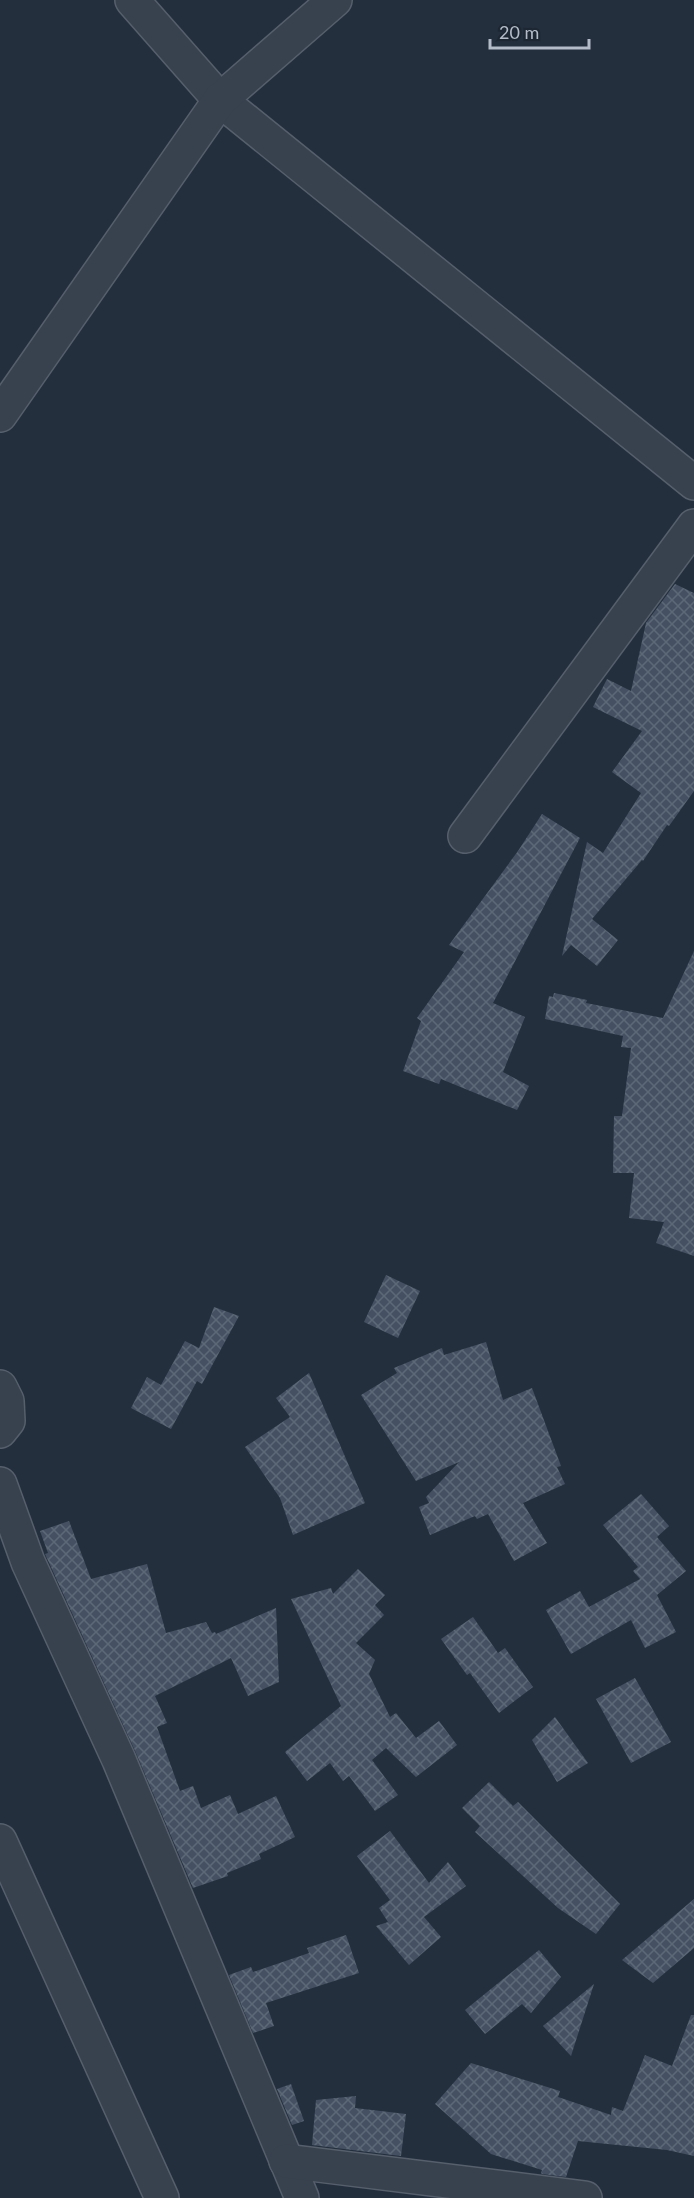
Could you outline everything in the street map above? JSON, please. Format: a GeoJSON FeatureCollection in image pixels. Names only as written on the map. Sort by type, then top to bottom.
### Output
{"type":"FeatureCollection","features":[{"type":"Feature","properties":{"kind":"street"},"geometry":{"type":"LineString","coordinates":[[132,0],[220,100],[694,483]]}},
{"type":"Feature","properties":{"kind":"street"},"geometry":{"type":"LineString","coordinates":[[0,415],[220,100],[335,0]]}},
{"type":"Feature","properties":{"kind":"street"},"geometry":{"type":"LineString","coordinates":[[465,836],[694,526]]}},
{"type":"Feature","properties":{"kind":"street"},"geometry":{"type":"LineString","coordinates":[[0,1387],[7,1401],[8,1421],[0,1431]]}},
{"type":"Feature","properties":{"kind":"street"},"geometry":{"type":"LineString","coordinates":[[0,1484],[28,1562],[119,1760],[302,2198]]}},
{"type":"Feature","properties":{"kind":"street"},"geometry":{"type":"LineString","coordinates":[[0,1841],[162,2198]]}},
{"type":"Feature","properties":{"kind":"street"},"geometry":{"type":"LineString","coordinates":[[286,2161],[585,2198]]}},
{"type":"Feature","properties":{"kind":"building"},"geometry":{"type":"Polygon","coordinates":[[[675,584],[694,593],[694,791],[669,826],[667,825],[643,861],[592,919],[618,940],[597,966],[571,945],[562,956],[587,842],[603,853],[641,793],[612,772],[642,731],[593,707],[607,679],[631,691],[646,623],[675,584]]]}},
{"type":"Feature","properties":{"kind":"building"},"geometry":{"type":"Polygon","coordinates":[[[542,814],[580,838],[493,1003],[525,1017],[503,1072],[529,1086],[517,1110],[441,1079],[439,1084],[403,1071],[421,1021],[417,1018],[464,952],[449,945],[518,851],[542,814]]]}},
{"type":"Feature","properties":{"kind":"building"},"geometry":{"type":"Polygon","coordinates":[[[694,951],[694,1256],[656,1243],[664,1222],[629,1218],[634,1173],[613,1173],[614,1116],[622,1116],[631,1048],[621,1047],[623,1036],[545,1019],[549,996],[553,997],[554,993],[587,1000],[586,1003],[663,1018],[694,951]]]}},
{"type":"Feature","properties":{"kind":"building"},"geometry":{"type":"Polygon","coordinates":[[[386,1275],[420,1291],[398,1338],[364,1322],[386,1275]]]}},
{"type":"Feature","properties":{"kind":"building"},"geometry":{"type":"Polygon","coordinates":[[[214,1307],[239,1316],[202,1384],[197,1381],[171,1429],[131,1408],[147,1377],[161,1385],[185,1341],[199,1348],[214,1307]]]}},
{"type":"Feature","properties":{"kind":"building"},"geometry":{"type":"Polygon","coordinates":[[[486,1342],[503,1400],[532,1388],[561,1466],[557,1467],[565,1484],[523,1503],[547,1543],[514,1561],[488,1514],[477,1519],[475,1516],[430,1535],[419,1507],[429,1503],[426,1497],[459,1462],[416,1481],[361,1395],[397,1373],[394,1368],[442,1348],[444,1355],[486,1342]]]}},
{"type":"Feature","properties":{"kind":"building"},"geometry":{"type":"Polygon","coordinates":[[[309,1373],[365,1503],[293,1535],[280,1498],[245,1447],[290,1417],[276,1398],[309,1373]]]}},
{"type":"Feature","properties":{"kind":"building"},"geometry":{"type":"Polygon","coordinates":[[[641,1494],[669,1526],[657,1537],[686,1571],[657,1595],[676,1632],[645,1648],[631,1620],[571,1654],[546,1610],[580,1591],[589,1607],[640,1579],[633,1571],[638,1567],[603,1525],[641,1494]]]}},
{"type":"Feature","properties":{"kind":"building"},"geometry":{"type":"Polygon","coordinates":[[[69,1521],[91,1579],[147,1564],[166,1633],[206,1622],[212,1633],[216,1634],[276,1608],[279,1682],[248,1696],[231,1658],[155,1696],[167,1723],[157,1727],[180,1791],[193,1786],[201,1808],[230,1795],[238,1814],[276,1796],[295,1837],[259,1854],[261,1859],[227,1873],[228,1876],[193,1888],[136,1753],[45,1554],[48,1553],[40,1531],[69,1521]]]}},
{"type":"Feature","properties":{"kind":"building"},"geometry":{"type":"Polygon","coordinates":[[[358,1569],[385,1595],[375,1605],[384,1615],[356,1643],[375,1660],[369,1674],[390,1717],[396,1713],[416,1738],[439,1721],[457,1745],[416,1777],[386,1748],[372,1760],[398,1795],[375,1811],[349,1776],[343,1781],[330,1763],[307,1781],[285,1752],[341,1706],[291,1599],[331,1588],[333,1594],[358,1569]]]}},
{"type":"Feature","properties":{"kind":"building"},"geometry":{"type":"Polygon","coordinates":[[[473,1617],[498,1653],[505,1648],[533,1687],[499,1713],[470,1673],[467,1675],[441,1639],[473,1617]]]}},
{"type":"Feature","properties":{"kind":"building"},"geometry":{"type":"Polygon","coordinates":[[[635,1678],[671,1742],[631,1763],[596,1699],[635,1678]]]}},
{"type":"Feature","properties":{"kind":"building"},"geometry":{"type":"Polygon","coordinates":[[[555,1717],[588,1763],[557,1782],[532,1740],[555,1717]]]}},
{"type":"Feature","properties":{"kind":"building"},"geometry":{"type":"Polygon","coordinates":[[[489,1782],[513,1806],[518,1802],[620,1904],[596,1934],[558,1908],[475,1832],[480,1826],[462,1808],[489,1782]]]}},
{"type":"Feature","properties":{"kind":"building"},"geometry":{"type":"Polygon","coordinates":[[[390,1831],[429,1883],[448,1862],[466,1886],[424,1917],[441,1937],[409,1965],[376,1926],[388,1922],[379,1908],[390,1900],[357,1856],[390,1831]]]}},
{"type":"Feature","properties":{"kind":"building"},"geometry":{"type":"Polygon","coordinates":[[[694,1899],[694,1948],[653,1983],[622,1960],[694,1899]]]}},
{"type":"Feature","properties":{"kind":"building"},"geometry":{"type":"Polygon","coordinates":[[[346,1935],[359,1973],[266,2003],[274,2026],[253,2033],[229,1975],[251,1967],[253,1972],[309,1953],[307,1948],[346,1935]]]}},
{"type":"Feature","properties":{"kind":"building"},"geometry":{"type":"Polygon","coordinates":[[[539,1950],[561,1977],[531,2013],[522,2004],[485,2034],[465,2010],[539,1950]]]}},
{"type":"Feature","properties":{"kind":"building"},"geometry":{"type":"Polygon","coordinates":[[[594,1984],[571,2056],[543,2026],[594,1984]]]}},
{"type":"Feature","properties":{"kind":"building"},"geometry":{"type":"Polygon","coordinates":[[[691,2015],[694,2015],[694,2156],[667,2150],[578,2141],[566,2177],[542,2174],[542,2170],[491,2154],[435,2104],[471,2063],[560,2091],[558,2097],[611,2115],[612,2107],[623,2111],[645,2055],[672,2066],[691,2015]]]}},
{"type":"Feature","properties":{"kind":"building"},"geometry":{"type":"Polygon","coordinates":[[[291,2084],[304,2121],[292,2125],[277,2089],[291,2084]]]}},
{"type":"Feature","properties":{"kind":"building"},"geometry":{"type":"Polygon","coordinates":[[[356,2096],[355,2108],[406,2114],[401,2156],[312,2145],[316,2100],[356,2096]]]}}]}
